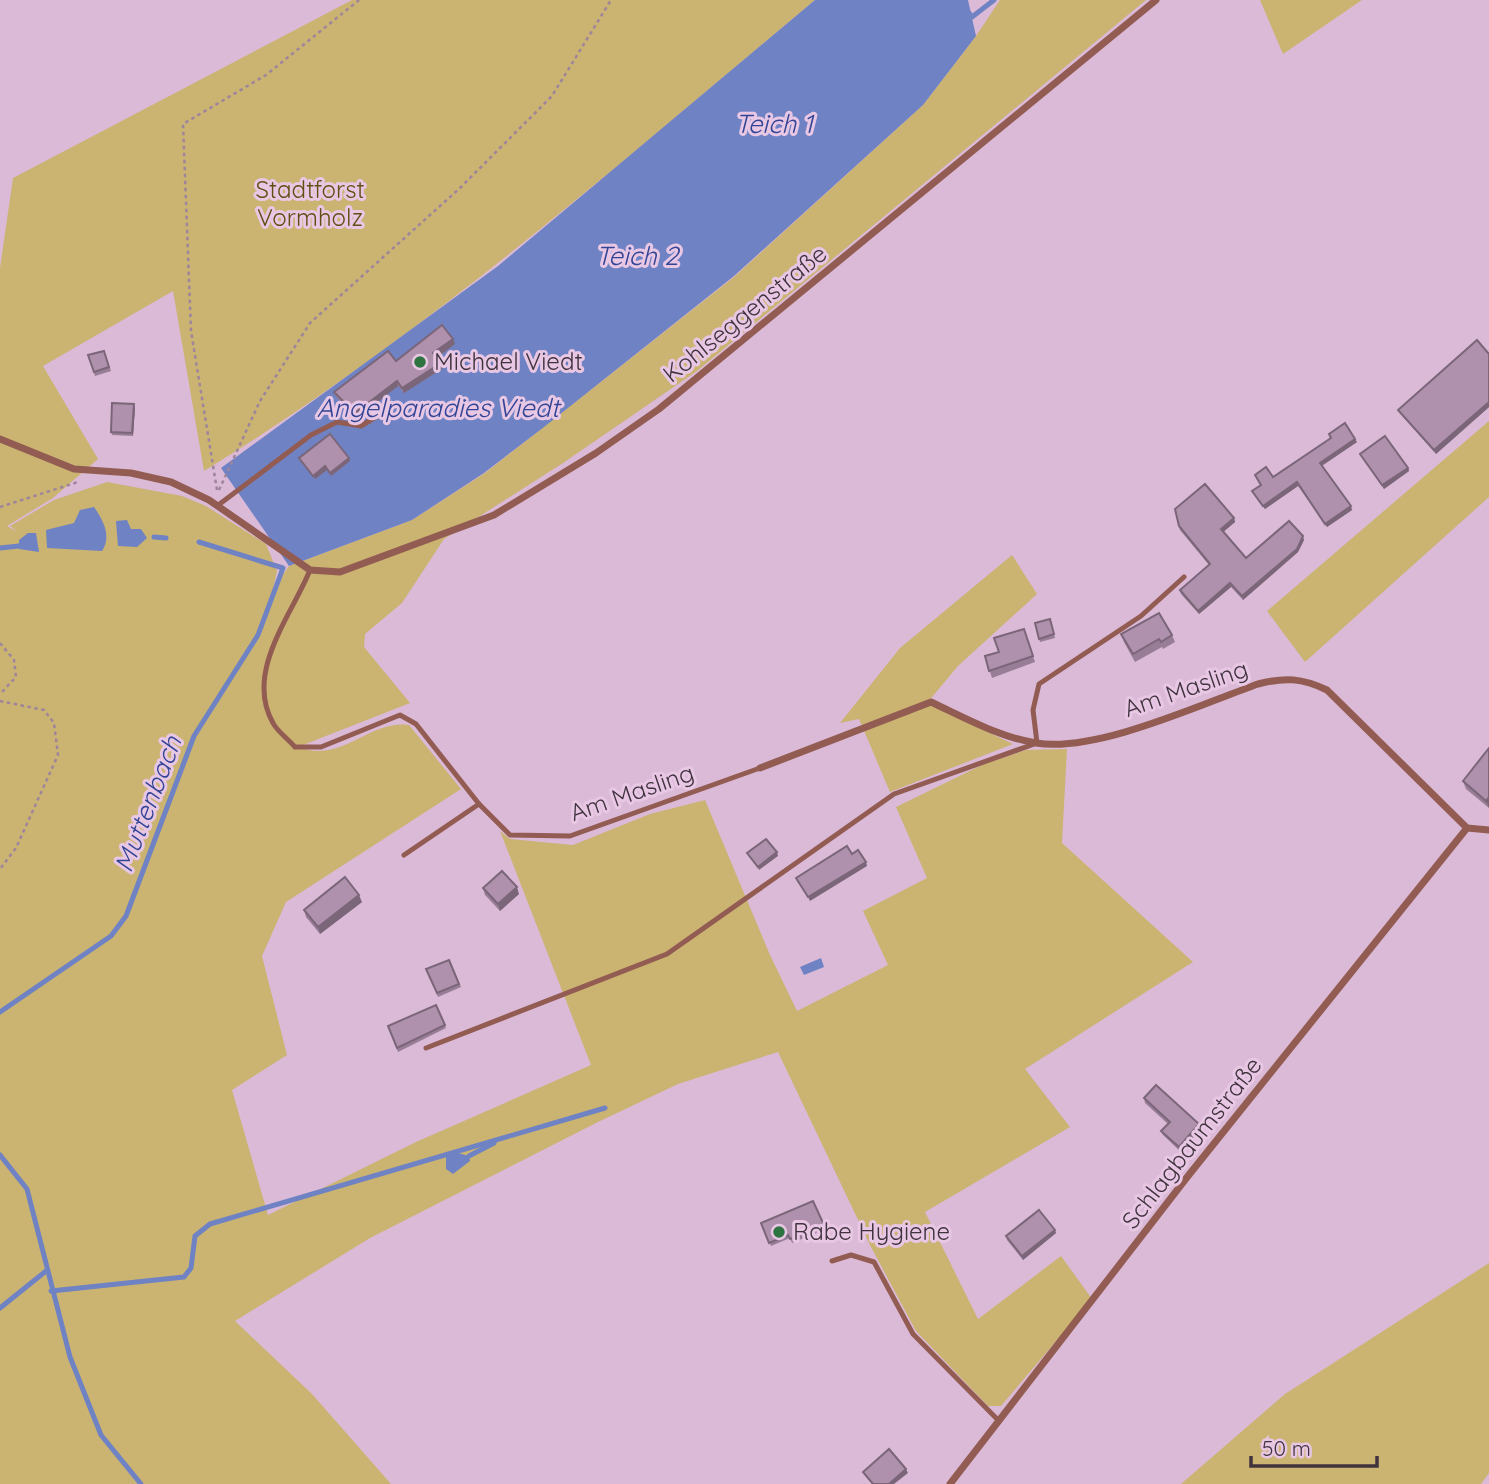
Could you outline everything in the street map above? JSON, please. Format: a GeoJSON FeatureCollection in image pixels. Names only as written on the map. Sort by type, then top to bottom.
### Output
{"type":"FeatureCollection","features":[{"type":"Feature","properties":{"kind":"street","name":"Kohlseggenstraße"},"geometry":{"type":"LineString","coordinates":[[310,570],[340,572],[494,514],[596,453],[659,409],[1156,0]]}},
{"type":"Feature","properties":{"kind":"street"},"geometry":{"type":"LineString","coordinates":[[0,439],[75,469],[131,472],[171,482],[218,506],[310,570]]}},
{"type":"Feature","properties":{"kind":"street","name":"Am Masling"},"geometry":{"type":"LineString","coordinates":[[760,768],[931,702],[994,732],[1037,743],[1066,744],[1120,733],[1258,684],[1302,678],[1327,690],[1467,828]]}},
{"type":"Feature","properties":{"kind":"street"},"geometry":{"type":"LineString","coordinates":[[1467,828],[1489,830]]}},
{"type":"Feature","properties":{"kind":"street","name":"Schlagbaumstraße"},"geometry":{"type":"LineString","coordinates":[[950,1484],[1188,1176],[1467,828]]}},
{"type":"Feature","properties":{"kind":"lane"},"geometry":{"type":"LineString","coordinates":[[218,506],[311,435],[337,422],[361,426],[397,404]]}},
{"type":"Feature","properties":{"kind":"lane","name":"Am Masling"},"geometry":{"type":"LineString","coordinates":[[310,570],[266,662],[264,695],[273,723],[295,747],[321,747],[400,715],[416,723],[479,804],[510,835],[570,836],[760,768]]}},
{"type":"Feature","properties":{"kind":"lane"},"geometry":{"type":"LineString","coordinates":[[426,1048],[667,954],[894,794],[1037,743],[1033,710],[1039,684],[1141,616],[1184,577]]}},
{"type":"Feature","properties":{"kind":"lane"},"geometry":{"type":"LineString","coordinates":[[404,855],[479,804]]}},
{"type":"Feature","properties":{"kind":"lane"},"geometry":{"type":"LineString","coordinates":[[832,1261],[851,1255],[874,1262],[913,1334],[999,1421]]}},
{"type":"Feature","properties":{"kind":"path"},"geometry":{"type":"LineString","coordinates":[[359,0],[266,75],[183,124],[191,331],[218,492],[260,401],[310,323],[460,188],[552,96],[611,0]]}},
{"type":"Feature","properties":{"kind":"path"},"geometry":{"type":"LineString","coordinates":[[0,507],[84,480],[96,472]]}},
{"type":"Feature","properties":{"kind":"path"},"geometry":{"type":"LineString","coordinates":[[0,643],[14,660],[16,677],[0,694]]}},
{"type":"Feature","properties":{"kind":"path"},"geometry":{"type":"LineString","coordinates":[[0,701],[44,710],[54,723],[58,755],[16,848],[0,869]]}},
{"type":"Feature","properties":{"kind":"green space","name":"Stadtforst Vormholz"},"geometry":{"type":"Polygon","coordinates":[[[352,0],[815,0],[593,186],[442,306],[365,364],[204,471],[173,291],[43,366],[98,459],[53,498],[7,526],[18,532],[10,526],[54,500],[107,482],[182,496],[206,506],[266,544],[277,571],[273,589],[289,566],[412,520],[485,473],[734,277],[923,105],[1000,0],[1146,0],[697,371],[563,463],[444,539],[402,603],[365,634],[364,647],[410,703],[298,747],[314,751],[329,750],[381,729],[394,725],[409,725],[461,789],[286,902],[262,956],[287,1055],[232,1090],[268,1215],[416,1142],[591,1065],[500,831],[510,839],[573,845],[650,814],[705,800],[770,955],[797,1011],[888,965],[863,911],[927,878],[896,807],[984,764],[1026,750],[1067,749],[1062,843],[1193,962],[1025,1069],[1070,1127],[925,1212],[978,1319],[1061,1256],[1092,1299],[1001,1406],[988,1406],[916,1331],[871,1247],[778,1052],[678,1084],[598,1122],[370,1238],[235,1321],[312,1394],[391,1484],[0,1484],[0,268],[13,178],[352,0]]]}},
{"type":"Feature","properties":{"kind":"green space"},"geometry":{"type":"Polygon","coordinates":[[[1260,0],[1362,0],[1283,54],[1260,0]]]}},
{"type":"Feature","properties":{"kind":"green space"},"geometry":{"type":"Polygon","coordinates":[[[1489,421],[1489,497],[1305,662],[1267,611],[1489,421]]]}},
{"type":"Feature","properties":{"kind":"green space"},"geometry":{"type":"Polygon","coordinates":[[[1012,555],[1037,594],[958,666],[927,703],[1013,744],[890,792],[859,719],[840,723],[900,648],[1012,555]]]}},
{"type":"Feature","properties":{"kind":"green space"},"geometry":{"type":"Polygon","coordinates":[[[1489,1263],[1489,1473],[1481,1484],[1181,1484],[1285,1394],[1489,1263]]]}},
{"type":"Feature","properties":{"kind":"water","name":"Angelparadies Viedt"},"geometry":{"type":"Polygon","coordinates":[[[815,0],[968,0],[976,36],[923,105],[734,276],[544,427],[484,473],[412,520],[289,566],[221,468],[498,266],[815,0]]]}},
{"type":"Feature","properties":{"kind":"water"},"geometry":{"type":"Polygon","coordinates":[[[94,507],[106,534],[102,551],[47,548],[46,530],[74,523],[80,510],[94,507]]]}},
{"type":"Feature","properties":{"kind":"water"},"geometry":{"type":"Polygon","coordinates":[[[127,520],[131,529],[141,529],[147,538],[137,547],[118,546],[116,521],[127,520]]]}},
{"type":"Feature","properties":{"kind":"water"},"geometry":{"type":"Polygon","coordinates":[[[28,533],[36,533],[39,552],[19,549],[19,540],[28,533]]]}},
{"type":"Feature","properties":{"kind":"water"},"geometry":{"type":"Polygon","coordinates":[[[821,958],[824,967],[804,975],[800,967],[821,958]]]}},
{"type":"Feature","properties":{"kind":"water"},"geometry":{"type":"Polygon","coordinates":[[[454,1152],[469,1156],[470,1161],[453,1174],[446,1169],[446,1155],[454,1152]]]}},
{"type":"Feature","properties":{"kind":"building"},"geometry":{"type":"Polygon","coordinates":[[[442,325],[453,339],[433,353],[441,363],[402,388],[397,381],[355,413],[334,392],[388,351],[396,361],[442,325]]]}},
{"type":"Feature","properties":{"kind":"building"},"geometry":{"type":"Polygon","coordinates":[[[1477,340],[1489,354],[1489,402],[1434,450],[1398,410],[1477,340]]]}},
{"type":"Feature","properties":{"kind":"building"},"geometry":{"type":"Polygon","coordinates":[[[104,351],[109,367],[94,372],[88,355],[104,351]]]}},
{"type":"Feature","properties":{"kind":"building"},"geometry":{"type":"Polygon","coordinates":[[[112,403],[134,404],[132,433],[111,432],[112,403]]]}},
{"type":"Feature","properties":{"kind":"building"},"geometry":{"type":"Polygon","coordinates":[[[1345,423],[1355,439],[1320,463],[1351,506],[1325,524],[1297,482],[1263,506],[1252,491],[1261,485],[1255,475],[1266,467],[1273,477],[1331,438],[1329,434],[1345,423]]]}},
{"type":"Feature","properties":{"kind":"building"},"geometry":{"type":"Polygon","coordinates":[[[330,434],[349,458],[330,473],[325,466],[313,476],[299,458],[330,434]]]}},
{"type":"Feature","properties":{"kind":"building"},"geometry":{"type":"Polygon","coordinates":[[[1385,436],[1408,468],[1382,485],[1360,454],[1385,436]]]}},
{"type":"Feature","properties":{"kind":"building"},"geometry":{"type":"Polygon","coordinates":[[[1205,484],[1234,518],[1221,529],[1246,558],[1289,521],[1303,536],[1297,549],[1242,596],[1230,583],[1198,611],[1180,590],[1210,564],[1179,526],[1175,509],[1205,484]]]}},
{"type":"Feature","properties":{"kind":"building"},"geometry":{"type":"Polygon","coordinates":[[[1159,613],[1172,635],[1133,654],[1121,634],[1159,613]]]}},
{"type":"Feature","properties":{"kind":"building"},"geometry":{"type":"Polygon","coordinates":[[[1050,619],[1054,634],[1039,639],[1035,623],[1050,619]]]}},
{"type":"Feature","properties":{"kind":"building"},"geometry":{"type":"Polygon","coordinates":[[[1024,629],[1033,656],[989,671],[985,656],[999,652],[994,638],[1024,629]]]}},
{"type":"Feature","properties":{"kind":"building"},"geometry":{"type":"Polygon","coordinates":[[[1489,748],[1489,797],[1486,801],[1463,781],[1489,748]]]}},
{"type":"Feature","properties":{"kind":"building"},"geometry":{"type":"Polygon","coordinates":[[[766,839],[777,852],[758,867],[747,853],[766,839]]]}},
{"type":"Feature","properties":{"kind":"building"},"geometry":{"type":"Polygon","coordinates":[[[847,846],[852,854],[858,850],[866,862],[808,897],[796,878],[847,846]]]}},
{"type":"Feature","properties":{"kind":"building"},"geometry":{"type":"Polygon","coordinates":[[[502,871],[517,887],[498,904],[483,888],[502,871]]]}},
{"type":"Feature","properties":{"kind":"building"},"geometry":{"type":"Polygon","coordinates":[[[345,877],[359,895],[318,927],[304,910],[345,877]]]}},
{"type":"Feature","properties":{"kind":"building"},"geometry":{"type":"Polygon","coordinates":[[[449,960],[459,984],[437,993],[426,969],[449,960]]]}},
{"type":"Feature","properties":{"kind":"building"},"geometry":{"type":"Polygon","coordinates":[[[436,1005],[445,1025],[397,1048],[388,1026],[436,1005]]]}},
{"type":"Feature","properties":{"kind":"building"},"geometry":{"type":"Polygon","coordinates":[[[1156,1085],[1199,1124],[1179,1147],[1161,1131],[1170,1122],[1144,1098],[1156,1085]]]}},
{"type":"Feature","properties":{"kind":"building"},"geometry":{"type":"Polygon","coordinates":[[[813,1201],[824,1225],[790,1239],[788,1235],[769,1243],[761,1223],[813,1201]]]}},
{"type":"Feature","properties":{"kind":"building"},"geometry":{"type":"Polygon","coordinates":[[[1039,1210],[1055,1230],[1022,1256],[1006,1236],[1039,1210]]]}},
{"type":"Feature","properties":{"kind":"building"},"geometry":{"type":"Polygon","coordinates":[[[889,1449],[906,1469],[889,1484],[873,1484],[863,1472],[889,1449]]]}},
{"type":"Feature","properties":{"kind":"waterway","name":"Muttenbach"},"geometry":{"type":"LineString","coordinates":[[969,13],[972,17],[994,0]]}},
{"type":"Feature","properties":{"kind":"waterway"},"geometry":{"type":"LineString","coordinates":[[154,537],[166,538]]}},
{"type":"Feature","properties":{"kind":"waterway","name":"Muttenbach"},"geometry":{"type":"LineString","coordinates":[[0,1012],[111,936],[126,916],[194,736],[258,635],[283,568],[199,542]]}},
{"type":"Feature","properties":{"kind":"waterway"},"geometry":{"type":"LineString","coordinates":[[0,548],[19,546]]}},
{"type":"Feature","properties":{"kind":"waterway"},"geometry":{"type":"LineString","coordinates":[[51,1291],[184,1277],[191,1268],[195,1236],[210,1224],[605,1108]]}},
{"type":"Feature","properties":{"kind":"waterway"},"geometry":{"type":"LineString","coordinates":[[469,1156],[494,1143]]}},
{"type":"Feature","properties":{"kind":"waterway","name":"Muttenbach"},"geometry":{"type":"LineString","coordinates":[[0,1155],[27,1189],[70,1357],[101,1435],[141,1484]]}},
{"type":"Feature","properties":{"kind":"waterway"},"geometry":{"type":"LineString","coordinates":[[0,1308],[46,1271]]}},
{"type":"Feature","properties":{"kind":"place","name":"Michael Viedt"},"geometry":{"type":"Point","coordinates":[420,362]}},
{"type":"Feature","properties":{"kind":"place","name":"Rabe Hygiene"},"geometry":{"type":"Point","coordinates":[779,1232]}},
{"type":"Feature","properties":{"kind":"water label","name":"Teich 1"},"geometry":{"type":"Point","coordinates":[774,124]}},
{"type":"Feature","properties":{"kind":"water label","name":"Teich 2"},"geometry":{"type":"Point","coordinates":[637,256]}}]}
